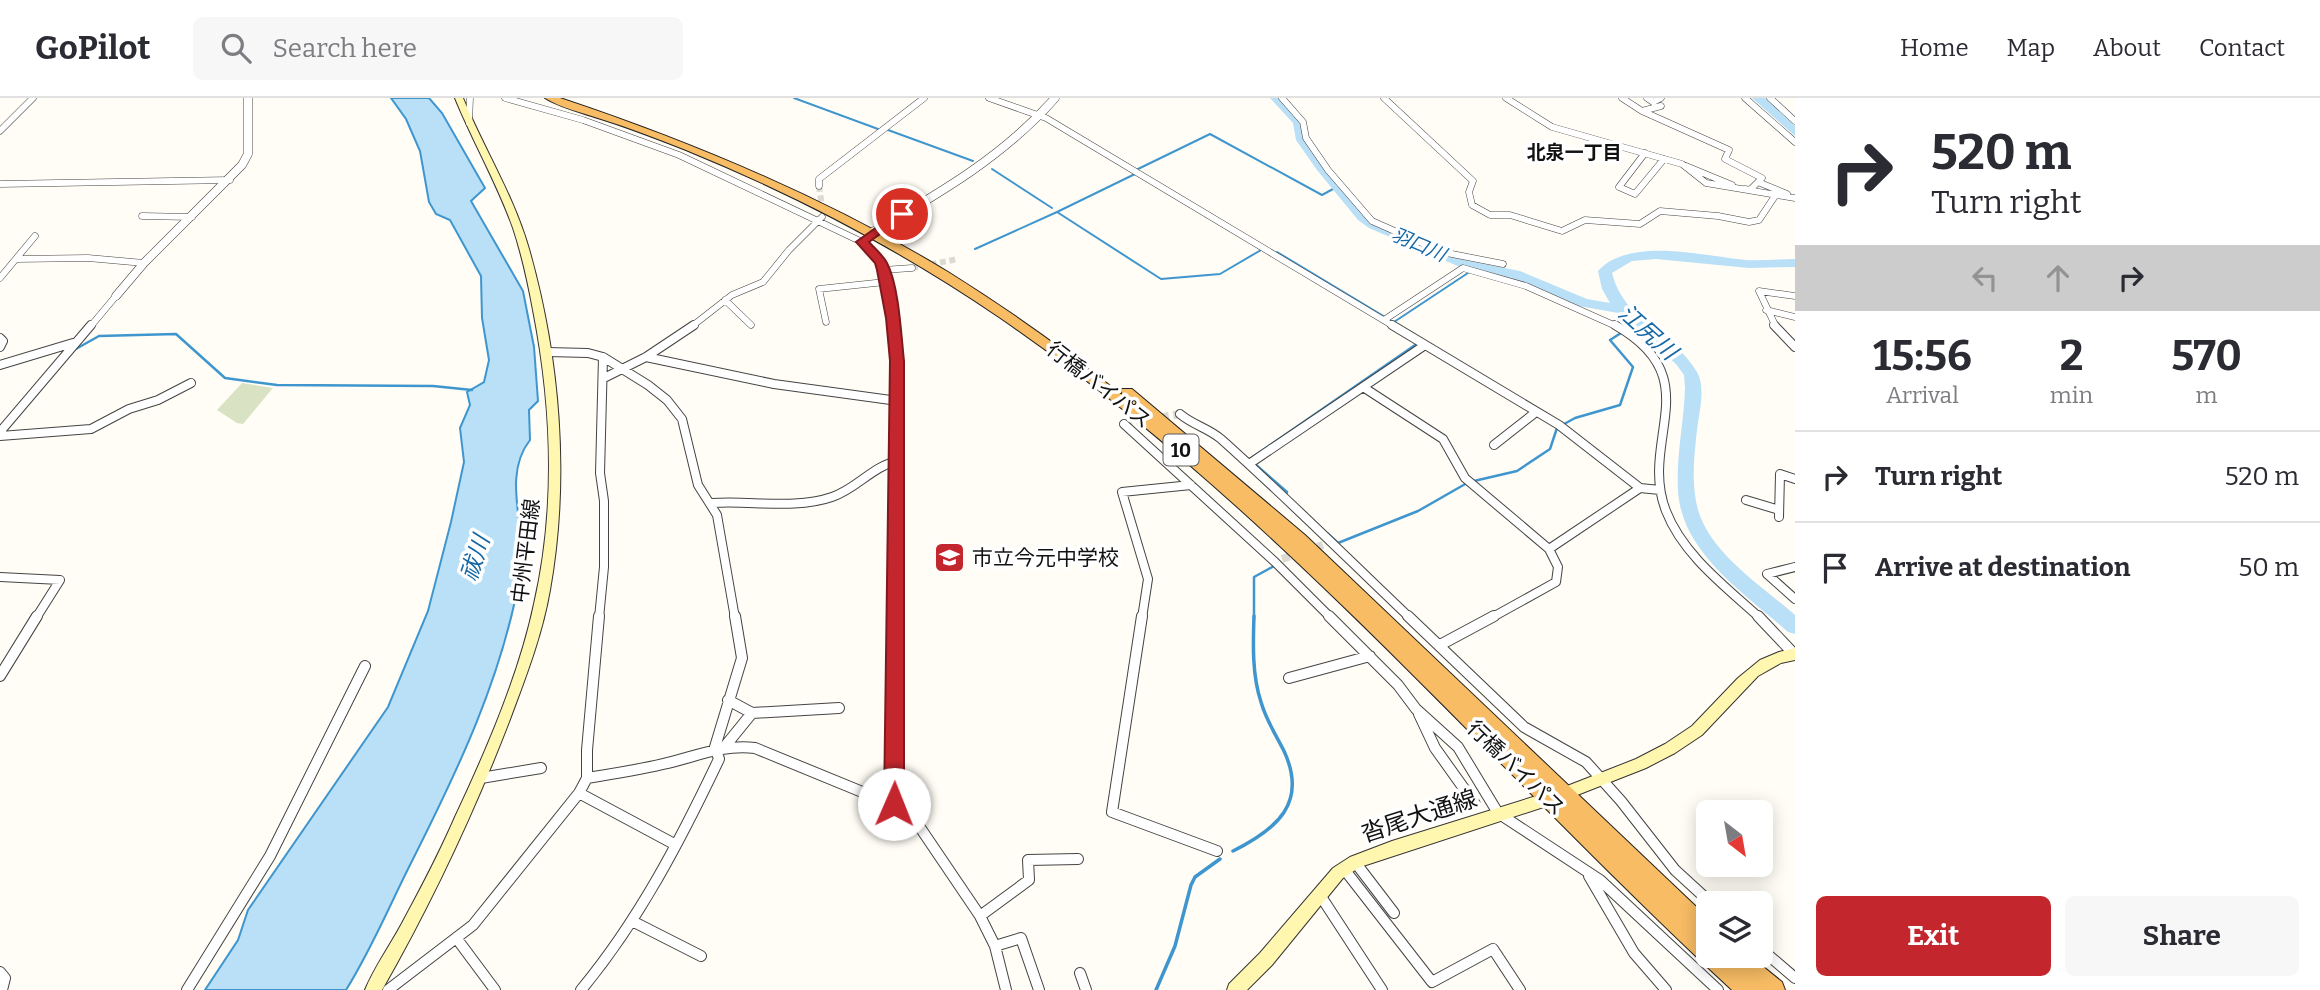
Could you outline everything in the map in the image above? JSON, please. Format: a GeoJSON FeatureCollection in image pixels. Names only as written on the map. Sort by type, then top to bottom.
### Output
{"type":"FeatureCollection","features":[{"type":"Feature","properties":{"kind":"highway","name":"行橋バイパス"},"geometry":{"type":"LineString","coordinates":[[550,98],[684,144],[760,176],[871,234]]}},
{"type":"Feature","properties":{"kind":"highway","name":"行橋バイパス"},"geometry":{"type":"LineString","coordinates":[[575,98],[749,163],[995,308],[1132,408],[1293,550],[1557,798],[1696,921]]}},
{"type":"Feature","properties":{"kind":"highway","name":"行橋バイパス"},"geometry":{"type":"LineString","coordinates":[[1557,798],[1696,941]]}},
{"type":"Feature","properties":{"kind":"highway","name":"行橋バイパス"},"geometry":{"type":"LineString","coordinates":[[1724,968],[1748,990]]}},
{"type":"Feature","properties":{"kind":"highway"},"geometry":{"type":"LineString","coordinates":[[1749,968],[1774,990]]}},
{"type":"Feature","properties":{"kind":"main road","name":"中州平田線"},"geometry":{"type":"LineString","coordinates":[[373,990],[434,881],[481,778],[523,669],[545,588],[553,503],[553,444],[547,352],[523,246],[505,197],[459,98]]}},
{"type":"Feature","properties":{"kind":"main road","name":"沓尾大通線"},"geometry":{"type":"LineString","coordinates":[[1234,990],[1251,984],[1320,895],[1349,865],[1498,813],[1557,798],[1666,751],[1702,727],[1744,680],[1766,661],[1795,654]]}},
{"type":"Feature","properties":{"kind":"street"},"geometry":{"type":"LineString","coordinates":[[0,131],[33,98]]}},
{"type":"Feature","properties":{"kind":"street"},"geometry":{"type":"LineString","coordinates":[[0,434],[144,263],[230,180],[248,154],[248,98]]}},
{"type":"Feature","properties":{"kind":"street"},"geometry":{"type":"LineString","coordinates":[[469,123],[470,98]]}},
{"type":"Feature","properties":{"kind":"street"},"geometry":{"type":"LineString","coordinates":[[505,98],[583,120],[660,148],[821,218],[871,234],[973,170],[1013,141],[1055,98]]}},
{"type":"Feature","properties":{"kind":"street"},"geometry":{"type":"LineString","coordinates":[[819,186],[819,179],[924,98]]}},
{"type":"Feature","properties":{"kind":"street"},"geometry":{"type":"LineString","coordinates":[[989,98],[1040,115],[1559,425],[1640,488],[1660,490]]}},
{"type":"Feature","properties":{"kind":"street"},"geometry":{"type":"LineString","coordinates":[[1282,98],[1303,122],[1306,138],[1328,170],[1372,221],[1442,251],[1503,264]]}},
{"type":"Feature","properties":{"kind":"street"},"geometry":{"type":"LineString","coordinates":[[1384,98],[1473,181],[1469,192],[1472,205],[1490,215],[1510,215],[1562,231],[1585,220],[1640,224],[1660,211],[1718,216],[1749,222],[1759,220],[1776,196]]}},
{"type":"Feature","properties":{"kind":"street"},"geometry":{"type":"LineString","coordinates":[[1506,98],[1552,127],[1682,164],[1750,190],[1795,198]]}},
{"type":"Feature","properties":{"kind":"street"},"geometry":{"type":"LineString","coordinates":[[1622,98],[1642,111],[1728,150],[1725,159],[1762,178],[1750,190]]}},
{"type":"Feature","properties":{"kind":"street"},"geometry":{"type":"LineString","coordinates":[[1647,98],[1653,102],[1661,98]]}},
{"type":"Feature","properties":{"kind":"street"},"geometry":{"type":"LineString","coordinates":[[1745,98],[1795,142]]}},
{"type":"Feature","properties":{"kind":"street"},"geometry":{"type":"LineString","coordinates":[[1770,98],[1795,121]]}},
{"type":"Feature","properties":{"kind":"street"},"geometry":{"type":"LineString","coordinates":[[1642,111],[1661,106]]}},
{"type":"Feature","properties":{"kind":"street"},"geometry":{"type":"LineString","coordinates":[[1645,153],[1619,187],[1635,194],[1664,159]]}},
{"type":"Feature","properties":{"kind":"street"},"geometry":{"type":"LineString","coordinates":[[0,184],[230,180]]}},
{"type":"Feature","properties":{"kind":"street"},"geometry":{"type":"LineString","coordinates":[[1758,182],[1795,198]]}},
{"type":"Feature","properties":{"kind":"street"},"geometry":{"type":"LineString","coordinates":[[142,216],[192,217]]}},
{"type":"Feature","properties":{"kind":"street"},"geometry":{"type":"LineString","coordinates":[[604,378],[625,370],[646,357],[707,316],[725,300],[763,282],[789,250],[821,218]]}},
{"type":"Feature","properties":{"kind":"street"},"geometry":{"type":"LineString","coordinates":[[871,234],[883,270],[893,318],[898,401],[894,804]]}},
{"type":"Feature","properties":{"kind":"street"},"geometry":{"type":"LineString","coordinates":[[0,278],[35,236]]}},
{"type":"Feature","properties":{"kind":"street"},"geometry":{"type":"LineString","coordinates":[[16,259],[88,258],[144,263]]}},
{"type":"Feature","properties":{"kind":"street"},"geometry":{"type":"LineString","coordinates":[[883,270],[912,268]]}},
{"type":"Feature","properties":{"kind":"street"},"geometry":{"type":"LineString","coordinates":[[1384,320],[1463,268],[1475,274],[1521,284],[1620,326],[1640,339],[1653,353],[1665,385],[1667,418],[1660,490],[1666,511],[1689,548],[1795,654]]}},
{"type":"Feature","properties":{"kind":"street"},"geometry":{"type":"LineString","coordinates":[[826,322],[819,289],[885,282]]}},
{"type":"Feature","properties":{"kind":"street"},"geometry":{"type":"LineString","coordinates":[[1795,296],[1759,291],[1772,323],[1795,347]]}},
{"type":"Feature","properties":{"kind":"street"},"geometry":{"type":"LineString","coordinates":[[725,300],[751,325]]}},
{"type":"Feature","properties":{"kind":"street"},"geometry":{"type":"LineString","coordinates":[[1766,310],[1795,317]]}},
{"type":"Feature","properties":{"kind":"street"},"geometry":{"type":"LineString","coordinates":[[0,338],[3,341],[0,347]]}},
{"type":"Feature","properties":{"kind":"street"},"geometry":{"type":"LineString","coordinates":[[0,365],[75,342]]}},
{"type":"Feature","properties":{"kind":"street"},"geometry":{"type":"LineString","coordinates":[[1249,464],[1424,345]]}},
{"type":"Feature","properties":{"kind":"street"},"geometry":{"type":"LineString","coordinates":[[547,352],[588,353],[603,357],[667,400],[682,419],[698,485],[706,500],[712,503],[731,501],[790,505],[828,499],[859,485],[885,461],[898,461]]}},
{"type":"Feature","properties":{"kind":"street"},"geometry":{"type":"LineString","coordinates":[[388,990],[457,939],[497,897],[579,793],[587,778],[587,750],[604,567],[604,501],[600,473],[603,357]]}},
{"type":"Feature","properties":{"kind":"street"},"geometry":{"type":"LineString","coordinates":[[646,357],[774,383],[898,401]]}},
{"type":"Feature","properties":{"kind":"street"},"geometry":{"type":"LineString","coordinates":[[0,434],[91,429],[129,409],[158,400],[191,383]]}},
{"type":"Feature","properties":{"kind":"street"},"geometry":{"type":"LineString","coordinates":[[1363,387],[1443,439],[1465,478],[1549,549],[1558,567],[1556,582],[1527,601],[1440,645]]}},
{"type":"Feature","properties":{"kind":"street"},"geometry":{"type":"LineString","coordinates":[[1494,445],[1536,412]]}},
{"type":"Feature","properties":{"kind":"street"},"geometry":{"type":"LineString","coordinates":[[1180,414],[1190,423],[1211,431],[1249,464],[1327,542],[1440,645],[1524,727],[1586,762],[1675,870],[1698,891]]}},
{"type":"Feature","properties":{"kind":"street"},"geometry":{"type":"LineString","coordinates":[[1124,424],[1278,561],[1370,656],[1416,709],[1458,747],[1498,813],[1600,880],[1718,990]]}},
{"type":"Feature","properties":{"kind":"street"},"geometry":{"type":"LineString","coordinates":[[1746,500],[1779,514],[1779,469],[1795,479]]}},
{"type":"Feature","properties":{"kind":"street"},"geometry":{"type":"LineString","coordinates":[[1191,485],[1122,492],[1148,579],[1112,812],[1217,851]]}},
{"type":"Feature","properties":{"kind":"street"},"geometry":{"type":"LineString","coordinates":[[1549,549],[1640,488]]}},
{"type":"Feature","properties":{"kind":"street"},"geometry":{"type":"LineString","coordinates":[[581,990],[606,962],[632,921],[676,845],[719,759],[728,700],[743,658],[717,515],[712,503]]}},
{"type":"Feature","properties":{"kind":"street"},"geometry":{"type":"LineString","coordinates":[[1795,567],[1767,574],[1795,599]]}},
{"type":"Feature","properties":{"kind":"street"},"geometry":{"type":"LineString","coordinates":[[0,577],[60,580],[0,676]]}},
{"type":"Feature","properties":{"kind":"street"},"geometry":{"type":"LineString","coordinates":[[1289,678],[1370,656]]}},
{"type":"Feature","properties":{"kind":"street"},"geometry":{"type":"LineString","coordinates":[[187,990],[270,856],[365,666]]}},
{"type":"Feature","properties":{"kind":"street"},"geometry":{"type":"LineString","coordinates":[[728,700],[751,713],[839,708]]}},
{"type":"Feature","properties":{"kind":"street"},"geometry":{"type":"LineString","coordinates":[[1416,709],[1435,748],[1475,804]]}},
{"type":"Feature","properties":{"kind":"street"},"geometry":{"type":"LineString","coordinates":[[721,746],[751,713]]}},
{"type":"Feature","properties":{"kind":"street"},"geometry":{"type":"LineString","coordinates":[[587,778],[662,765],[735,744],[755,748],[894,804],[917,823],[980,916],[995,946],[1006,990]]}},
{"type":"Feature","properties":{"kind":"street"},"geometry":{"type":"LineString","coordinates":[[1435,748],[1458,747]]}},
{"type":"Feature","properties":{"kind":"street"},"geometry":{"type":"LineString","coordinates":[[481,778],[541,768]]}},
{"type":"Feature","properties":{"kind":"street"},"geometry":{"type":"LineString","coordinates":[[579,793],[676,845]]}},
{"type":"Feature","properties":{"kind":"street"},"geometry":{"type":"LineString","coordinates":[[980,916],[1029,880],[1028,860],[1078,859]]}},
{"type":"Feature","properties":{"kind":"street"},"geometry":{"type":"LineString","coordinates":[[1349,865],[1394,913]]}},
{"type":"Feature","properties":{"kind":"street"},"geometry":{"type":"LineString","coordinates":[[1349,865],[1432,982],[1493,949],[1520,990]]}},
{"type":"Feature","properties":{"kind":"street"},"geometry":{"type":"LineString","coordinates":[[1588,874],[1634,953],[1665,990]]}},
{"type":"Feature","properties":{"kind":"street"},"geometry":{"type":"LineString","coordinates":[[1320,895],[1382,990]]}},
{"type":"Feature","properties":{"kind":"street"},"geometry":{"type":"LineString","coordinates":[[632,921],[701,956]]}},
{"type":"Feature","properties":{"kind":"street"},"geometry":{"type":"LineString","coordinates":[[995,946],[1021,938],[1039,990]]}},
{"type":"Feature","properties":{"kind":"street"},"geometry":{"type":"LineString","coordinates":[[457,939],[495,990]]}},
{"type":"Feature","properties":{"kind":"street"},"geometry":{"type":"LineString","coordinates":[[1773,959],[1795,978]]}},
{"type":"Feature","properties":{"kind":"street"},"geometry":{"type":"LineString","coordinates":[[0,972],[5,978],[2,990]]}},
{"type":"Feature","properties":{"kind":"street"},"geometry":{"type":"LineString","coordinates":[[1080,973],[1086,990]]}},
{"type":"Feature","properties":{"kind":"green space"},"geometry":{"type":"Polygon","coordinates":[[[242,383],[273,388],[243,424],[217,410],[242,383]]]}},
{"type":"Feature","properties":{"kind":"water","name":"祓川"},"geometry":{"type":"Polygon","coordinates":[[[391,98],[429,98],[442,113],[485,188],[471,201],[523,291],[534,347],[538,401],[529,410],[530,440],[517,470],[522,553],[513,608],[491,685],[461,759],[371,945],[346,990],[205,990],[238,940],[248,910],[388,707],[428,611],[451,522],[464,462],[460,428],[470,405],[467,392],[484,382],[489,360],[482,318],[481,276],[450,220],[436,214],[429,202],[420,151],[406,119],[391,98]]]}},
{"type":"Feature","properties":{"kind":"waterway"},"geometry":{"type":"LineString","coordinates":[[794,98],[878,129]]}},
{"type":"Feature","properties":{"kind":"waterway","name":"羽口川"},"geometry":{"type":"LineString","coordinates":[[1276,98],[1299,122],[1302,140],[1321,167],[1363,217],[1374,225],[1465,264],[1515,274],[1584,303],[1619,309]]}},
{"type":"Feature","properties":{"kind":"waterway","name":"江尻川"},"geometry":{"type":"LineString","coordinates":[[1758,98],[1795,132]]}},
{"type":"Feature","properties":{"kind":"waterway"},"geometry":{"type":"LineString","coordinates":[[888,130],[973,161]]}},
{"type":"Feature","properties":{"kind":"waterway"},"geometry":{"type":"LineString","coordinates":[[1138,169],[1210,134],[1322,195],[1333,189]]}},
{"type":"Feature","properties":{"kind":"waterway"},"geometry":{"type":"LineString","coordinates":[[992,169],[1052,208]]}},
{"type":"Feature","properties":{"kind":"waterway"},"geometry":{"type":"LineString","coordinates":[[1057,212],[1135,174]]}},
{"type":"Feature","properties":{"kind":"waterway"},"geometry":{"type":"LineString","coordinates":[[975,249],[1057,212]]}},
{"type":"Feature","properties":{"kind":"waterway"},"geometry":{"type":"LineString","coordinates":[[1057,212],[1161,279],[1220,274],[1261,250]]}},
{"type":"Feature","properties":{"kind":"waterway"},"geometry":{"type":"LineString","coordinates":[[1277,252],[1395,323]]}},
{"type":"Feature","properties":{"kind":"waterway","name":"江尻川"},"geometry":{"type":"LineString","coordinates":[[1795,263],[1749,264],[1656,255],[1629,257],[1605,271],[1609,289],[1617,303],[1669,348],[1691,375],[1693,396],[1686,489],[1689,509],[1699,532],[1723,561],[1795,626]]}},
{"type":"Feature","properties":{"kind":"waterway"},"geometry":{"type":"LineString","coordinates":[[1394,322],[1477,267]]}},
{"type":"Feature","properties":{"kind":"waterway"},"geometry":{"type":"LineString","coordinates":[[1474,481],[1517,471],[1550,449],[1557,428],[1575,418],[1620,405],[1633,367],[1610,340],[1621,333]]}},
{"type":"Feature","properties":{"kind":"waterway"},"geometry":{"type":"LineString","coordinates":[[74,350],[99,336],[176,334],[225,378],[277,385],[433,386],[472,390]]}},
{"type":"Feature","properties":{"kind":"waterway"},"geometry":{"type":"LineString","coordinates":[[1250,459],[1418,343]]}},
{"type":"Feature","properties":{"kind":"waterway"},"geometry":{"type":"LineString","coordinates":[[1255,464],[1287,492],[1286,495]]}},
{"type":"Feature","properties":{"kind":"waterway"},"geometry":{"type":"LineString","coordinates":[[1327,533],[1338,543],[1418,511],[1467,483]]}},
{"type":"Feature","properties":{"kind":"waterway"},"geometry":{"type":"LineString","coordinates":[[1233,851],[1249,843],[1275,823],[1290,800],[1291,769],[1258,692],[1254,659],[1254,577],[1274,566]]}},
{"type":"Feature","properties":{"kind":"waterway"},"geometry":{"type":"LineString","coordinates":[[1156,990],[1175,946],[1191,885],[1195,877],[1220,859]]}},
{"type":"Feature","properties":{"kind":"tunnel"},"geometry":{"type":"LineString","coordinates":[[819,186],[823,214]]}},
{"type":"Feature","properties":{"kind":"tunnel"},"geometry":{"type":"LineString","coordinates":[[912,268],[958,259]]}},
{"type":"Feature","properties":{"kind":"tunnel"},"geometry":{"type":"LineString","coordinates":[[1124,424],[1180,414]]}},
{"type":"Feature","properties":{"kind":"tunnel"},"geometry":{"type":"LineString","coordinates":[[1282,559],[1323,545]]}},
{"type":"Feature","properties":{"kind":"place","name":"市立今元中学校"},"geometry":{"type":"Point","coordinates":[949,558]}},
{"type":"Feature","properties":{"kind":"district","name":"北泉一丁目"},"geometry":{"type":"Point","coordinates":[1574,152]}},
{"type":"Feature","properties":{"kind":"route"},"geometry":{"type":"LineString","coordinates":[[894,804],[897,361],[893,318],[883,270],[880,262],[862,242],[865,237],[902,214]]}}]}
